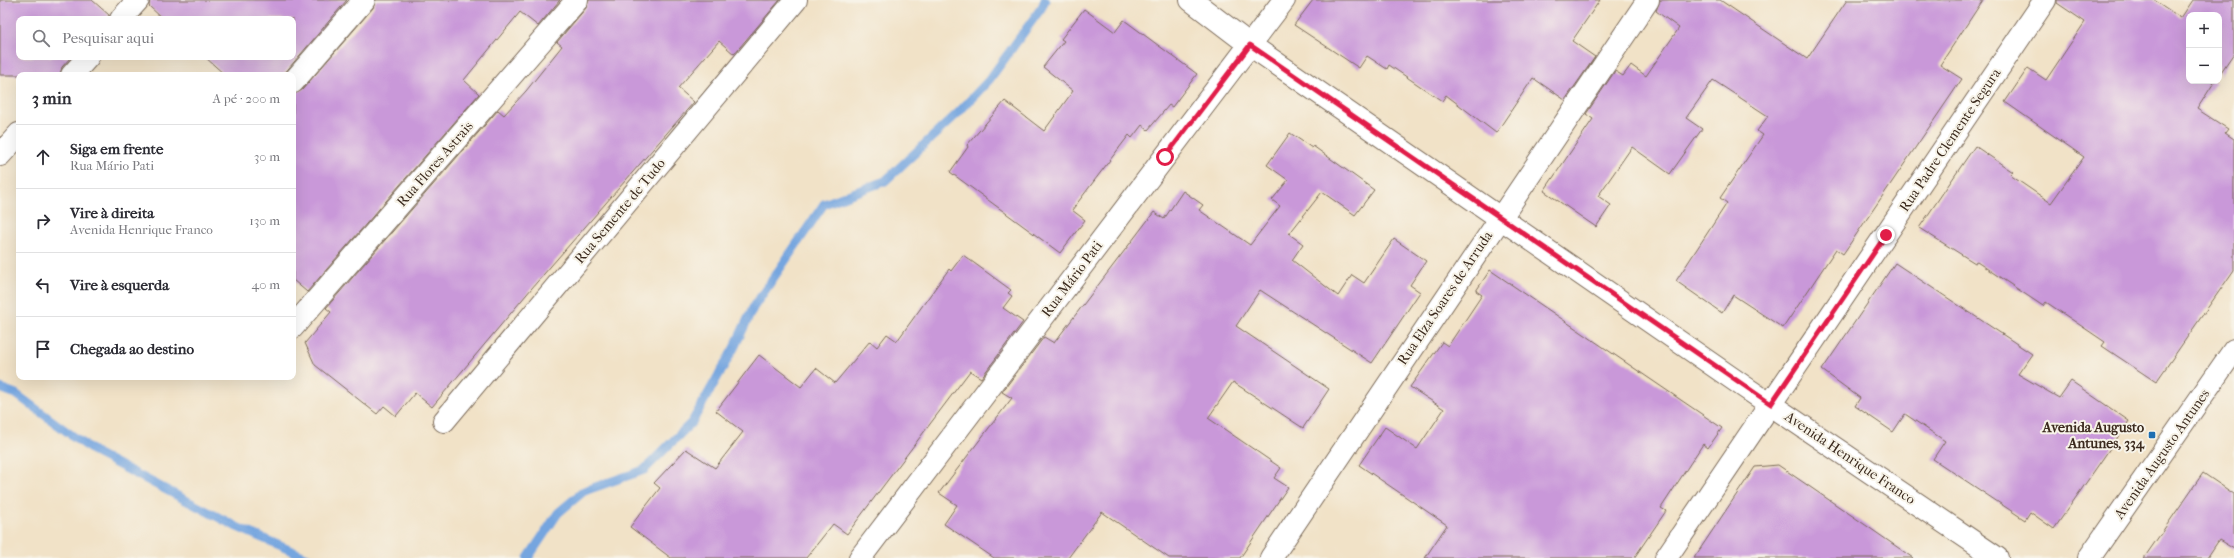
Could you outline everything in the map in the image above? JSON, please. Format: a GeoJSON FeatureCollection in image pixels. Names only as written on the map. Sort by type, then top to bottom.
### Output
{"type":"FeatureCollection","features":[{"type":"Feature","properties":{"kind":"street"},"geometry":{"type":"LineString","coordinates":[[125,16],[138,0]]}},
{"type":"Feature","properties":{"kind":"street"},"geometry":{"type":"LineString","coordinates":[[296,79],[364,0]]}},
{"type":"Feature","properties":{"kind":"street","name":"Rua Flores Astrais"},"geometry":{"type":"LineString","coordinates":[[296,324],[577,0]]}},
{"type":"Feature","properties":{"kind":"street","name":"Rua Semente de Tudo"},"geometry":{"type":"LineString","coordinates":[[444,421],[796,0]]}},
{"type":"Feature","properties":{"kind":"street","name":"Avenida Henrique Franco"},"geometry":{"type":"LineString","coordinates":[[1191,0],[1250,45],[1997,558]]}},
{"type":"Feature","properties":{"kind":"street","name":"Rua Mário Pati"},"geometry":{"type":"LineString","coordinates":[[860,558],[1284,0]]}},
{"type":"Feature","properties":{"kind":"street","name":"Rua Elza Soares de Arruda"},"geometry":{"type":"LineString","coordinates":[[1271,558],[1648,0]]}},
{"type":"Feature","properties":{"kind":"street","name":"Rua Padre Clemente Segura"},"geometry":{"type":"LineString","coordinates":[[1666,558],[2045,0]]}},
{"type":"Feature","properties":{"kind":"street"},"geometry":{"type":"LineString","coordinates":[[75,72],[85,60]]}},
{"type":"Feature","properties":{"kind":"street"},"geometry":{"type":"LineString","coordinates":[[0,155],[16,137]]}},
{"type":"Feature","properties":{"kind":"street","name":"Avenida Augusto Antunes"},"geometry":{"type":"LineString","coordinates":[[2089,558],[2234,350]]}},
{"type":"Feature","properties":{"kind":"building"},"geometry":{"type":"Polygon","coordinates":[[[0,0],[92,0],[109,15],[16,16],[16,60],[68,60],[62,67],[61,72],[16,72],[16,75],[0,75],[0,0]]]}},
{"type":"Feature","properties":{"kind":"building"},"geometry":{"type":"Polygon","coordinates":[[[150,0],[347,0],[296,60],[296,16],[160,16],[149,6],[150,0]]]}},
{"type":"Feature","properties":{"kind":"building"},"geometry":{"type":"Polygon","coordinates":[[[376,0],[560,0],[538,26],[520,12],[464,80],[479,94],[307,292],[296,283],[296,93],[302,90],[373,8],[376,0]]]}},
{"type":"Feature","properties":{"kind":"building"},"geometry":{"type":"Polygon","coordinates":[[[589,0],[780,0],[734,54],[719,41],[678,88],[694,102],[537,282],[432,407],[415,393],[396,416],[384,406],[377,414],[315,365],[305,343],[331,312],[326,308],[498,110],[504,115],[526,91],[562,46],[557,42],[586,8],[589,0]]]}},
{"type":"Feature","properties":{"kind":"building"},"geometry":{"type":"Polygon","coordinates":[[[1313,0],[1600,0],[1572,41],[1595,57],[1565,100],[1533,78],[1496,133],[1446,95],[1442,101],[1389,65],[1387,69],[1367,56],[1359,68],[1294,25],[1313,0]]]}},
{"type":"Feature","properties":{"kind":"building"},"geometry":{"type":"Polygon","coordinates":[[[1660,0],[1720,0],[1807,59],[1847,0],[1983,0],[1940,65],[1962,79],[1843,254],[1836,249],[1783,328],[1733,295],[1722,313],[1676,281],[1727,203],[1720,198],[1763,135],[1757,131],[1768,116],[1713,80],[1686,118],[1702,129],[1670,174],[1632,147],[1598,196],[1611,205],[1596,227],[1544,191],[1593,119],[1586,114],[1615,71],[1623,76],[1631,65],[1646,76],[1679,28],[1656,11],[1660,0]]]}},
{"type":"Feature","properties":{"kind":"building"},"geometry":{"type":"Polygon","coordinates":[[[2057,0],[2154,0],[2181,18],[2193,0],[2234,0],[2234,53],[2222,71],[2222,12],[2186,12],[2186,84],[2213,84],[2197,109],[2228,129],[2225,133],[2234,139],[2234,270],[2156,382],[2102,346],[2105,342],[2046,302],[2043,306],[1977,262],[1975,263],[1919,228],[1975,146],[2013,172],[2010,175],[2051,203],[2084,157],[2005,102],[2028,68],[2046,80],[2085,22],[2057,3],[2057,0]]]}},
{"type":"Feature","properties":{"kind":"building"},"geometry":{"type":"Polygon","coordinates":[[[1084,9],[1115,32],[1124,20],[1197,74],[1172,107],[1169,105],[1148,130],[1142,125],[1132,138],[1129,135],[1072,210],[1085,220],[1060,253],[950,172],[968,147],[967,145],[1005,101],[1044,131],[1073,91],[1043,67],[1064,41],[1061,39],[1084,9]]]}},
{"type":"Feature","properties":{"kind":"building"},"geometry":{"type":"Polygon","coordinates":[[[208,60],[296,60],[286,72],[222,72],[208,60]]]}},
{"type":"Feature","properties":{"kind":"building"},"geometry":{"type":"Polygon","coordinates":[[[1290,133],[1312,148],[1313,146],[1374,190],[1355,215],[1322,192],[1289,234],[1303,244],[1292,260],[1338,296],[1352,275],[1364,283],[1394,239],[1426,261],[1410,285],[1420,292],[1372,363],[1260,290],[1236,326],[1329,389],[1303,428],[1233,382],[1208,418],[1281,468],[1274,478],[1288,487],[1240,558],[1169,558],[1102,512],[1068,558],[994,558],[944,524],[957,505],[939,493],[1012,398],[1002,392],[1044,337],[1054,343],[1154,212],[1164,219],[1183,191],[1203,205],[1199,210],[1250,245],[1280,206],[1272,200],[1288,180],[1267,165],[1290,133]]]}},
{"type":"Feature","properties":{"kind":"building"},"geometry":{"type":"Polygon","coordinates":[[[963,255],[1011,290],[1008,293],[1012,296],[1003,308],[1023,322],[981,378],[970,371],[847,534],[833,524],[806,558],[671,558],[630,527],[660,488],[654,483],[686,449],[715,468],[743,432],[716,411],[759,355],[801,387],[816,368],[835,383],[870,341],[877,347],[887,334],[897,341],[949,269],[951,271],[963,255]]]}},
{"type":"Feature","properties":{"kind":"building"},"geometry":{"type":"Polygon","coordinates":[[[1895,263],[2032,354],[2018,374],[2059,398],[2071,381],[2129,421],[2054,529],[2030,512],[2025,520],[1933,459],[1945,441],[1905,414],[1893,432],[1855,406],[1860,398],[1822,370],[1895,263]]]}},
{"type":"Feature","properties":{"kind":"building"},"geometry":{"type":"Polygon","coordinates":[[[1490,270],[1722,428],[1708,448],[1703,444],[1661,508],[1666,511],[1634,558],[1425,558],[1447,525],[1359,465],[1385,427],[1417,449],[1444,409],[1410,387],[1442,342],[1448,346],[1482,295],[1476,291],[1490,270]]]}},
{"type":"Feature","properties":{"kind":"building"},"geometry":{"type":"Polygon","coordinates":[[[1778,465],[1913,558],[1694,558],[1755,467],[1778,465]]]}},
{"type":"Feature","properties":{"kind":"building"},"geometry":{"type":"Polygon","coordinates":[[[2203,473],[2234,494],[2234,549],[2219,540],[2207,558],[2144,558],[2203,473]]]}},
{"type":"Feature","properties":{"kind":"waterway"},"geometry":{"type":"LineString","coordinates":[[528,558],[558,513],[584,491],[644,470],[692,422],[734,348],[753,308],[824,204],[885,181],[958,113],[989,80],[1042,7],[1045,0]]}},
{"type":"Feature","properties":{"kind":"waterway"},"geometry":{"type":"LineString","coordinates":[[0,388],[16,394],[96,453],[237,527],[308,558]]}},
{"type":"Feature","properties":{"kind":"place","name":"Avenida Augusto Antunes, 334"},"geometry":{"type":"Point","coordinates":[2152,435]}},
{"type":"Feature","properties":{"kind":"route"},"geometry":{"type":"LineString","coordinates":[[1165,157],[1250,45],[1771,404],[1886,235]]}}]}
